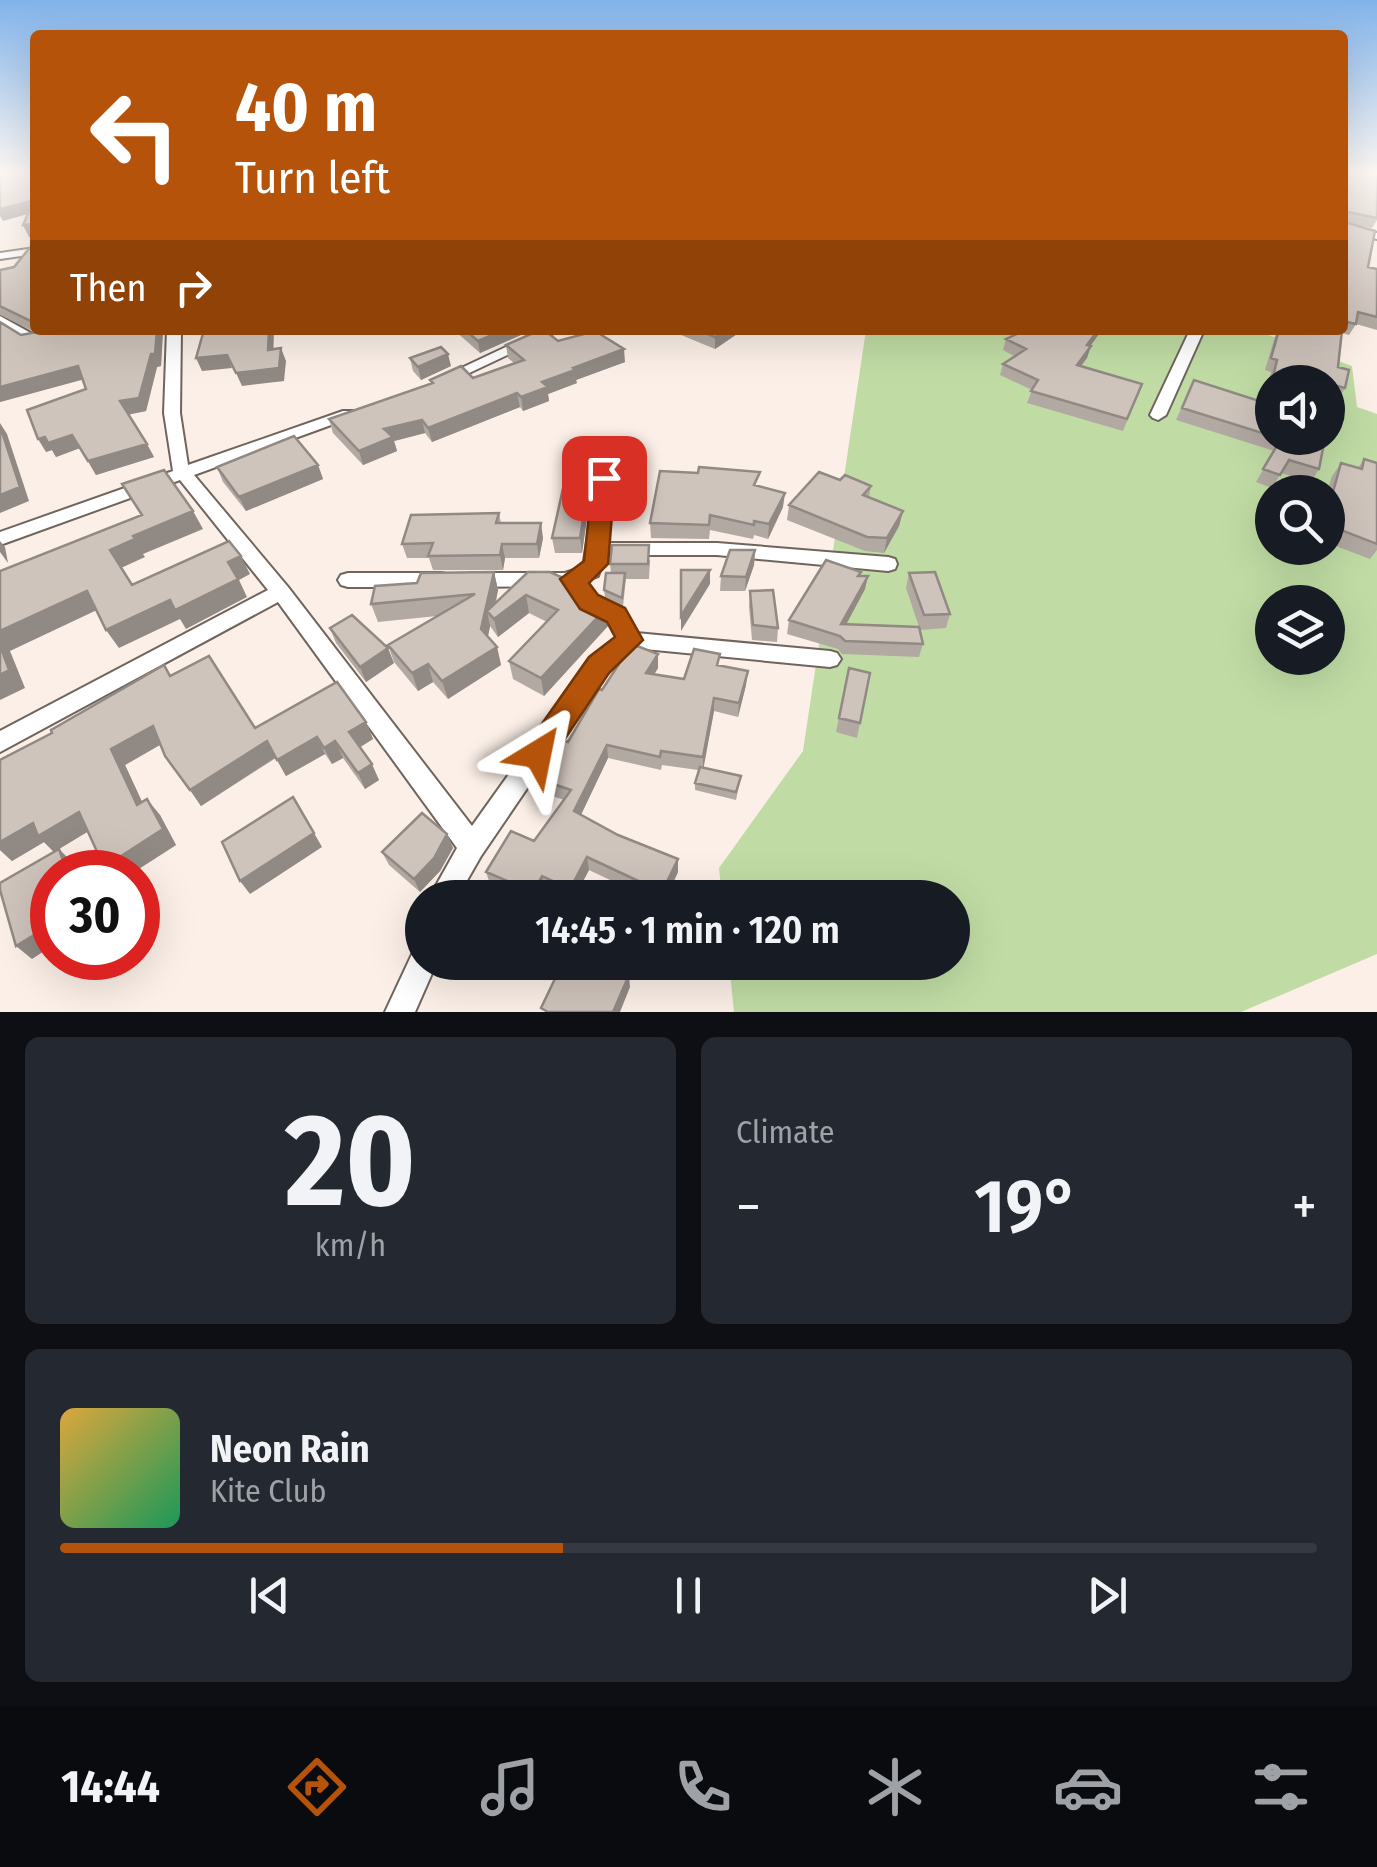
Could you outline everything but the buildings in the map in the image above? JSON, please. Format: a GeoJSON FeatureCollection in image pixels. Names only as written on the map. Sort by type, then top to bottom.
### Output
{"type":"FeatureCollection","features":[{"type":"Feature","properties":{"kind":"street"},"geometry":{"type":"LineString","coordinates":[[1348,230],[1377,236]]}},
{"type":"Feature","properties":{"kind":"street"},"geometry":{"type":"LineString","coordinates":[[0,256],[30,252]]}},
{"type":"Feature","properties":{"kind":"street"},"geometry":{"type":"LineString","coordinates":[[0,320],[35,341]]}},
{"type":"Feature","properties":{"kind":"street"},"geometry":{"type":"LineString","coordinates":[[174,335],[172,413],[181,472],[281,592],[472,847]]}},
{"type":"Feature","properties":{"kind":"street"},"geometry":{"type":"LineString","coordinates":[[421,389],[542,335]]}},
{"type":"Feature","properties":{"kind":"street"},"geometry":{"type":"LineString","coordinates":[[1158,415],[1196,335]]}},
{"type":"Feature","properties":{"kind":"street"},"geometry":{"type":"LineString","coordinates":[[0,539],[366,408]]}},
{"type":"Feature","properties":{"kind":"street"},"geometry":{"type":"LineString","coordinates":[[348,580],[572,579],[591,570],[597,549],[604,478]]}},
{"type":"Feature","properties":{"kind":"street"},"geometry":{"type":"LineString","coordinates":[[597,549],[717,548],[888,564]]}},
{"type":"Feature","properties":{"kind":"street"},"geometry":{"type":"LineString","coordinates":[[572,579],[589,602],[616,615],[630,640]]}},
{"type":"Feature","properties":{"kind":"street"},"geometry":{"type":"LineString","coordinates":[[0,742],[281,592]]}},
{"type":"Feature","properties":{"kind":"street"},"geometry":{"type":"LineString","coordinates":[[453,880],[599,665],[630,640],[830,659]]}},
{"type":"Feature","properties":{"kind":"street"},"geometry":{"type":"LineString","coordinates":[[400,1012],[415,980]]}},
{"type":"Feature","properties":{"kind":"green space"},"geometry":{"type":"Polygon","coordinates":[[[865,335],[1268,335],[1352,366],[1357,407],[1377,414],[1377,954],[1241,1012],[734,1012],[731,980],[970,980],[970,880],[720,880],[719,868],[803,751],[865,335]]]}},
{"type":"Feature","properties":{"kind":"route"},"geometry":{"type":"LineString","coordinates":[[538,754],[599,665],[630,640],[616,615],[584,598],[572,579],[586,575],[596,564],[604,478]]}}]}
